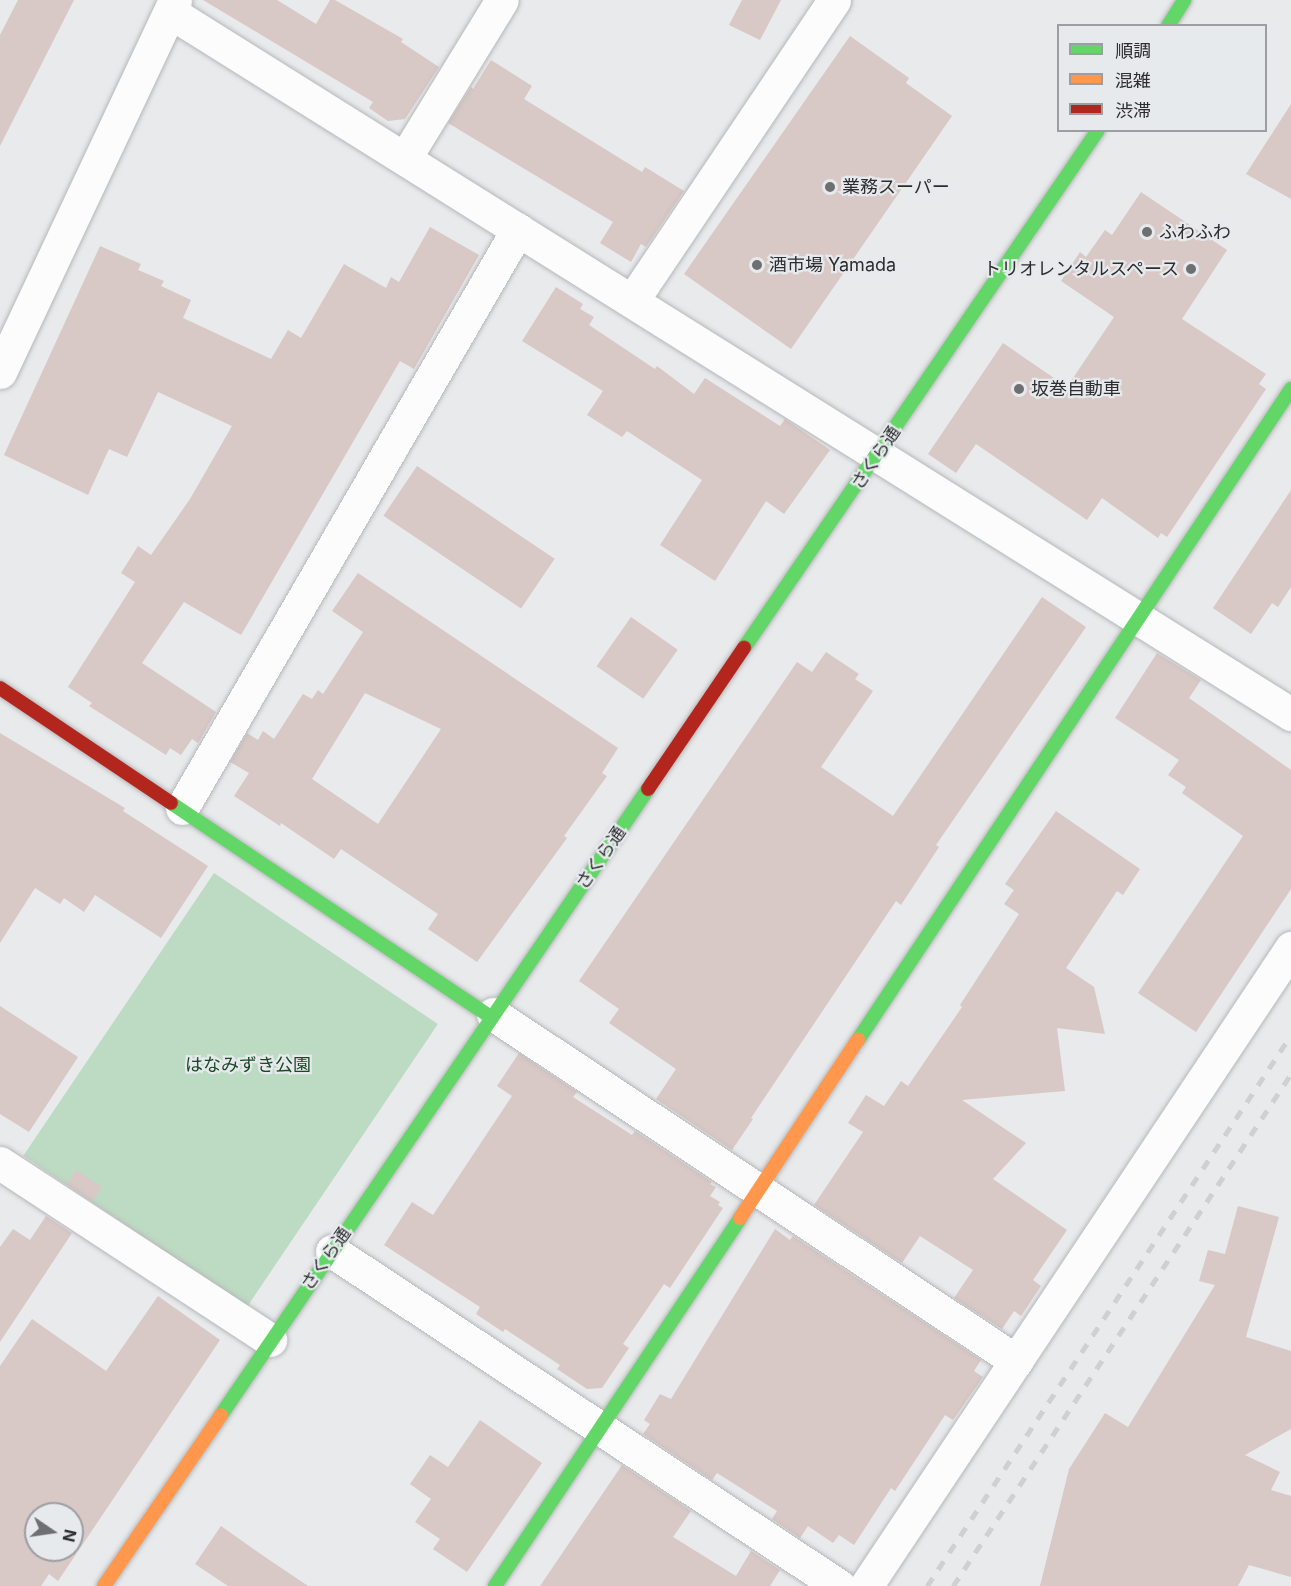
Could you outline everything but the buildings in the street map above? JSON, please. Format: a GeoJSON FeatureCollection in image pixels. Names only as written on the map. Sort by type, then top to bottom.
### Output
{"type":"FeatureCollection","features":[{"type":"Feature","properties":{"kind":"street"},"geometry":{"type":"LineString","coordinates":[[405,158],[502,0]]}},
{"type":"Feature","properties":{"kind":"street"},"geometry":{"type":"LineString","coordinates":[[632,301],[834,0]]}},
{"type":"Feature","properties":{"kind":"street"},"geometry":{"type":"LineString","coordinates":[[1169,24],[1184,0]]}},
{"type":"Feature","properties":{"kind":"street"},"geometry":{"type":"LineString","coordinates":[[0,372],[173,6],[405,158],[1291,714]]}},
{"type":"Feature","properties":{"kind":"street","name":"さくら通"},"geometry":{"type":"LineString","coordinates":[[104,1586],[1097,132]]}},
{"type":"Feature","properties":{"kind":"street"},"geometry":{"type":"LineString","coordinates":[[182,808],[518,229]]}},
{"type":"Feature","properties":{"kind":"street"},"geometry":{"type":"LineString","coordinates":[[495,1586],[1291,389]]}},
{"type":"Feature","properties":{"kind":"street"},"geometry":{"type":"LineString","coordinates":[[0,688],[1016,1361]]}},
{"type":"Feature","properties":{"kind":"street"},"geometry":{"type":"LineString","coordinates":[[866,1586],[1291,948]]}},
{"type":"Feature","properties":{"kind":"street"},"geometry":{"type":"LineString","coordinates":[[0,1163],[270,1340]]}},
{"type":"Feature","properties":{"kind":"street"},"geometry":{"type":"LineString","coordinates":[[332,1251],[839,1586]]}},
{"type":"Feature","properties":{"kind":"green space","name":"はなみずき公園"},"geometry":{"type":"Polygon","coordinates":[[[214,873],[438,1024],[247,1307],[23,1156],[214,873]]]}},
{"type":"Feature","properties":{"kind":"railway"},"geometry":{"type":"LineString","coordinates":[[927,1586],[1291,1035]]}},
{"type":"Feature","properties":{"kind":"railway"},"geometry":{"type":"LineString","coordinates":[[953,1586],[1291,1074]]}},
{"type":"Feature","properties":{"kind":"traffic: fast"},"geometry":{"type":"LineString","coordinates":[[1169,24],[1184,0]]}},
{"type":"Feature","properties":{"kind":"traffic: fast"},"geometry":{"type":"LineString","coordinates":[[744,648],[1097,132]]}},
{"type":"Feature","properties":{"kind":"traffic: fast"},"geometry":{"type":"LineString","coordinates":[[858,1040],[1291,389]]}},
{"type":"Feature","properties":{"kind":"traffic: fast"},"geometry":{"type":"LineString","coordinates":[[221,1415],[648,789]]}},
{"type":"Feature","properties":{"kind":"traffic: fast"},"geometry":{"type":"LineString","coordinates":[[171,803],[491,1017]]}},
{"type":"Feature","properties":{"kind":"traffic: fast"},"geometry":{"type":"LineString","coordinates":[[495,1586],[740,1218]]}},
{"type":"Feature","properties":{"kind":"traffic: slow"},"geometry":{"type":"LineString","coordinates":[[740,1218],[858,1040]]}},
{"type":"Feature","properties":{"kind":"traffic: slow"},"geometry":{"type":"LineString","coordinates":[[104,1586],[221,1415]]}},
{"type":"Feature","properties":{"kind":"traffic: jam"},"geometry":{"type":"LineString","coordinates":[[648,789],[744,648]]}},
{"type":"Feature","properties":{"kind":"traffic: jam"},"geometry":{"type":"LineString","coordinates":[[0,688],[171,803]]}},
{"type":"Feature","properties":{"kind":"place","name":"業務スーパー"},"geometry":{"type":"Point","coordinates":[830,187]}},
{"type":"Feature","properties":{"kind":"place","name":"ふわふわ"},"geometry":{"type":"Point","coordinates":[1147,232]}},
{"type":"Feature","properties":{"kind":"place","name":"酒市場 Yamada"},"geometry":{"type":"Point","coordinates":[757,265]}},
{"type":"Feature","properties":{"kind":"place","name":"トリオレンタルスペース"},"geometry":{"type":"Point","coordinates":[1191,269]}},
{"type":"Feature","properties":{"kind":"place","name":"坂巻自動車"},"geometry":{"type":"Point","coordinates":[1019,389]}}]}
